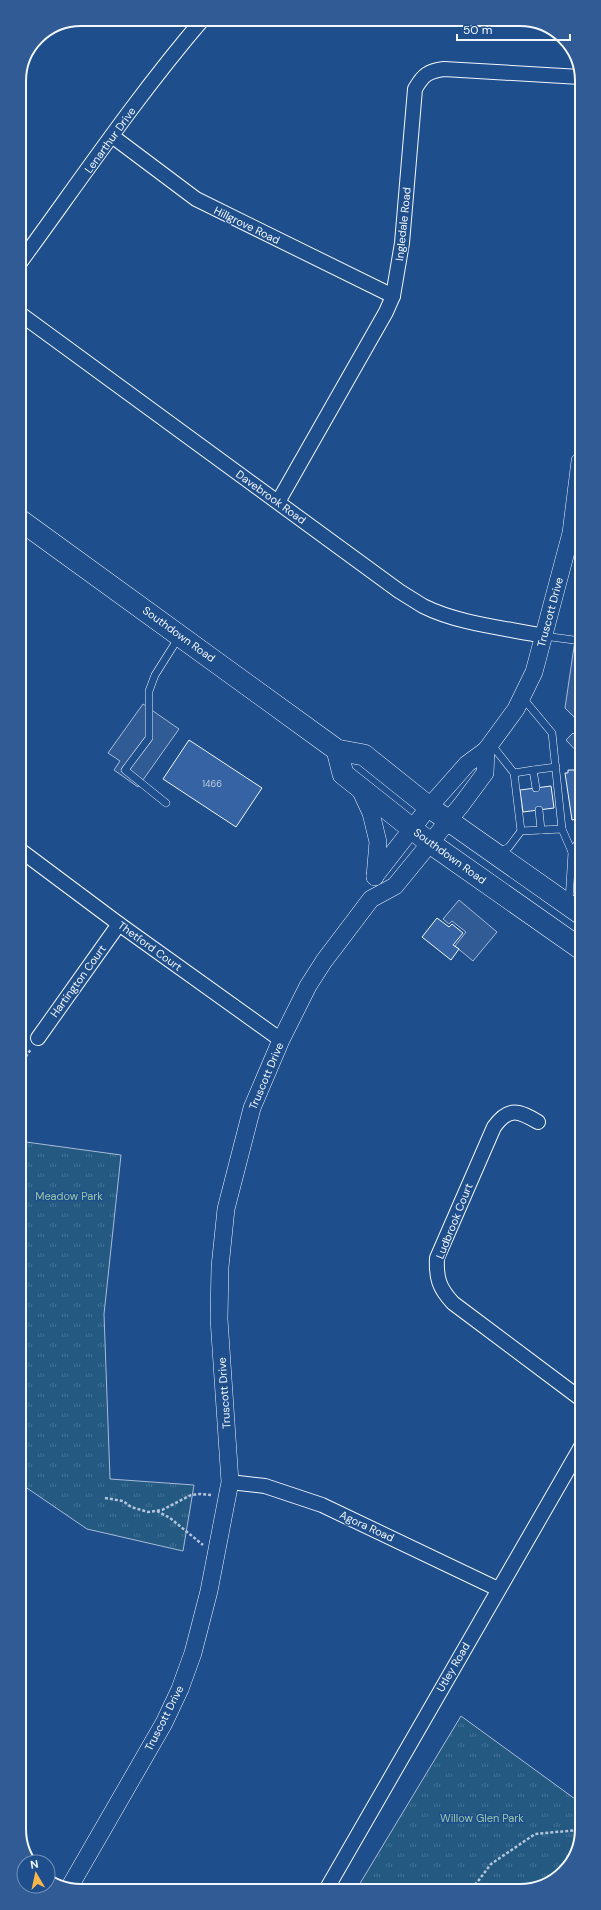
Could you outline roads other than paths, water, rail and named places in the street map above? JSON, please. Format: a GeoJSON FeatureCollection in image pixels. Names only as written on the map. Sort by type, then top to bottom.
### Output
{"type":"FeatureCollection","features":[{"type":"Feature","properties":{"kind":"main road","name":"Southdown Road"},"geometry":{"type":"LineString","coordinates":[[26,524],[337,750],[364,756],[429,807],[574,910]]}},
{"type":"Feature","properties":{"kind":"main road","name":"Southdown Road"},"geometry":{"type":"LineString","coordinates":[[337,750],[343,774],[430,843],[575,945]]}},
{"type":"Feature","properties":{"kind":"street","name":"Lenarthur Drive"},"geometry":{"type":"LineString","coordinates":[[26,254],[112,136],[183,42],[197,26]]}},
{"type":"Feature","properties":{"kind":"street","name":"Ingledale Road"},"geometry":{"type":"LineString","coordinates":[[278,502],[386,312],[393,296],[402,243],[415,89],[422,77],[435,70],[444,69],[575,77]]}},
{"type":"Feature","properties":{"kind":"street","name":"Hillgrove Road"},"geometry":{"type":"LineString","coordinates":[[112,136],[196,200],[393,296]]}},
{"type":"Feature","properties":{"kind":"street","name":"Davebrook Road"},"geometry":{"type":"LineString","coordinates":[[26,318],[399,591],[424,606],[467,620],[544,636]]}},
{"type":"Feature","properties":{"kind":"street","name":"Truscott Drive"},"geometry":{"type":"LineString","coordinates":[[371,899],[375,876],[429,807],[467,764],[488,747],[516,709],[534,672],[575,537]]}},
{"type":"Feature","properties":{"kind":"street","name":"Truscott Drive"},"geometry":{"type":"LineString","coordinates":[[72,1883],[164,1723],[180,1689],[193,1653],[218,1554],[229,1490],[218,1319],[220,1267],[226,1209],[252,1108],[281,1040],[308,986],[324,961],[371,899],[395,886],[449,821],[485,773],[488,747]]}},
{"type":"Feature","properties":{"kind":"street"},"geometry":{"type":"LineString","coordinates":[[359,786],[371,814],[378,842],[375,876]]}},
{"type":"Feature","properties":{"kind":"street","name":"Thetford Court"},"geometry":{"type":"LineString","coordinates":[[26,854],[119,924],[281,1040]]}},
{"type":"Feature","properties":{"kind":"street","name":"Hartington Court"},"geometry":{"type":"LineString","coordinates":[[38,1038],[119,924]]}},
{"type":"Feature","properties":{"kind":"street","name":"Ludbrook Court"},"geometry":{"type":"LineString","coordinates":[[538,1122],[522,1113],[510,1112],[500,1118],[494,1127],[437,1258],[436,1274],[443,1292],[453,1303],[575,1394]]}},
{"type":"Feature","properties":{"kind":"street","name":"Utley Road"},"geometry":{"type":"LineString","coordinates":[[329,1884],[575,1457]]}},
{"type":"Feature","properties":{"kind":"street","name":"Agora Road"},"geometry":{"type":"LineString","coordinates":[[229,1490],[265,1486],[322,1505],[498,1589]]}},
{"type":"Feature","properties":{"kind":"lane"},"geometry":{"type":"LineString","coordinates":[[166,803],[125,770],[149,738],[149,691],[155,675],[181,636]]}},
{"type":"Feature","properties":{"kind":"lane"},"geometry":{"type":"LineString","coordinates":[[544,636],[575,640]]}},
{"type":"Feature","properties":{"kind":"lane"},"geometry":{"type":"LineString","coordinates":[[522,697],[552,733],[562,828],[572,852],[574,910]]}},
{"type":"Feature","properties":{"kind":"lane"},"geometry":{"type":"LineString","coordinates":[[488,747],[514,773],[521,831],[509,847],[495,853]]}},
{"type":"Feature","properties":{"kind":"lane"},"geometry":{"type":"LineString","coordinates":[[514,773],[556,767]]}},
{"type":"Feature","properties":{"kind":"lane"},"geometry":{"type":"LineString","coordinates":[[534,770],[536,788]]}},
{"type":"Feature","properties":{"kind":"lane"},"geometry":{"type":"LineString","coordinates":[[539,810],[541,830]]}},
{"type":"Feature","properties":{"kind":"lane"},"geometry":{"type":"LineString","coordinates":[[521,831],[562,828]]}},
{"type":"Feature","properties":{"kind":"lane"},"geometry":{"type":"LineString","coordinates":[[572,852],[575,847]]}},
{"type":"Feature","properties":{"kind":"park label","name":"Meadow Park"},"geometry":{"type":"Point","coordinates":[69,1196]}},
{"type":"Feature","properties":{"kind":"park label","name":"Willow Glen Park"},"geometry":{"type":"Point","coordinates":[482,1818]}}]}
